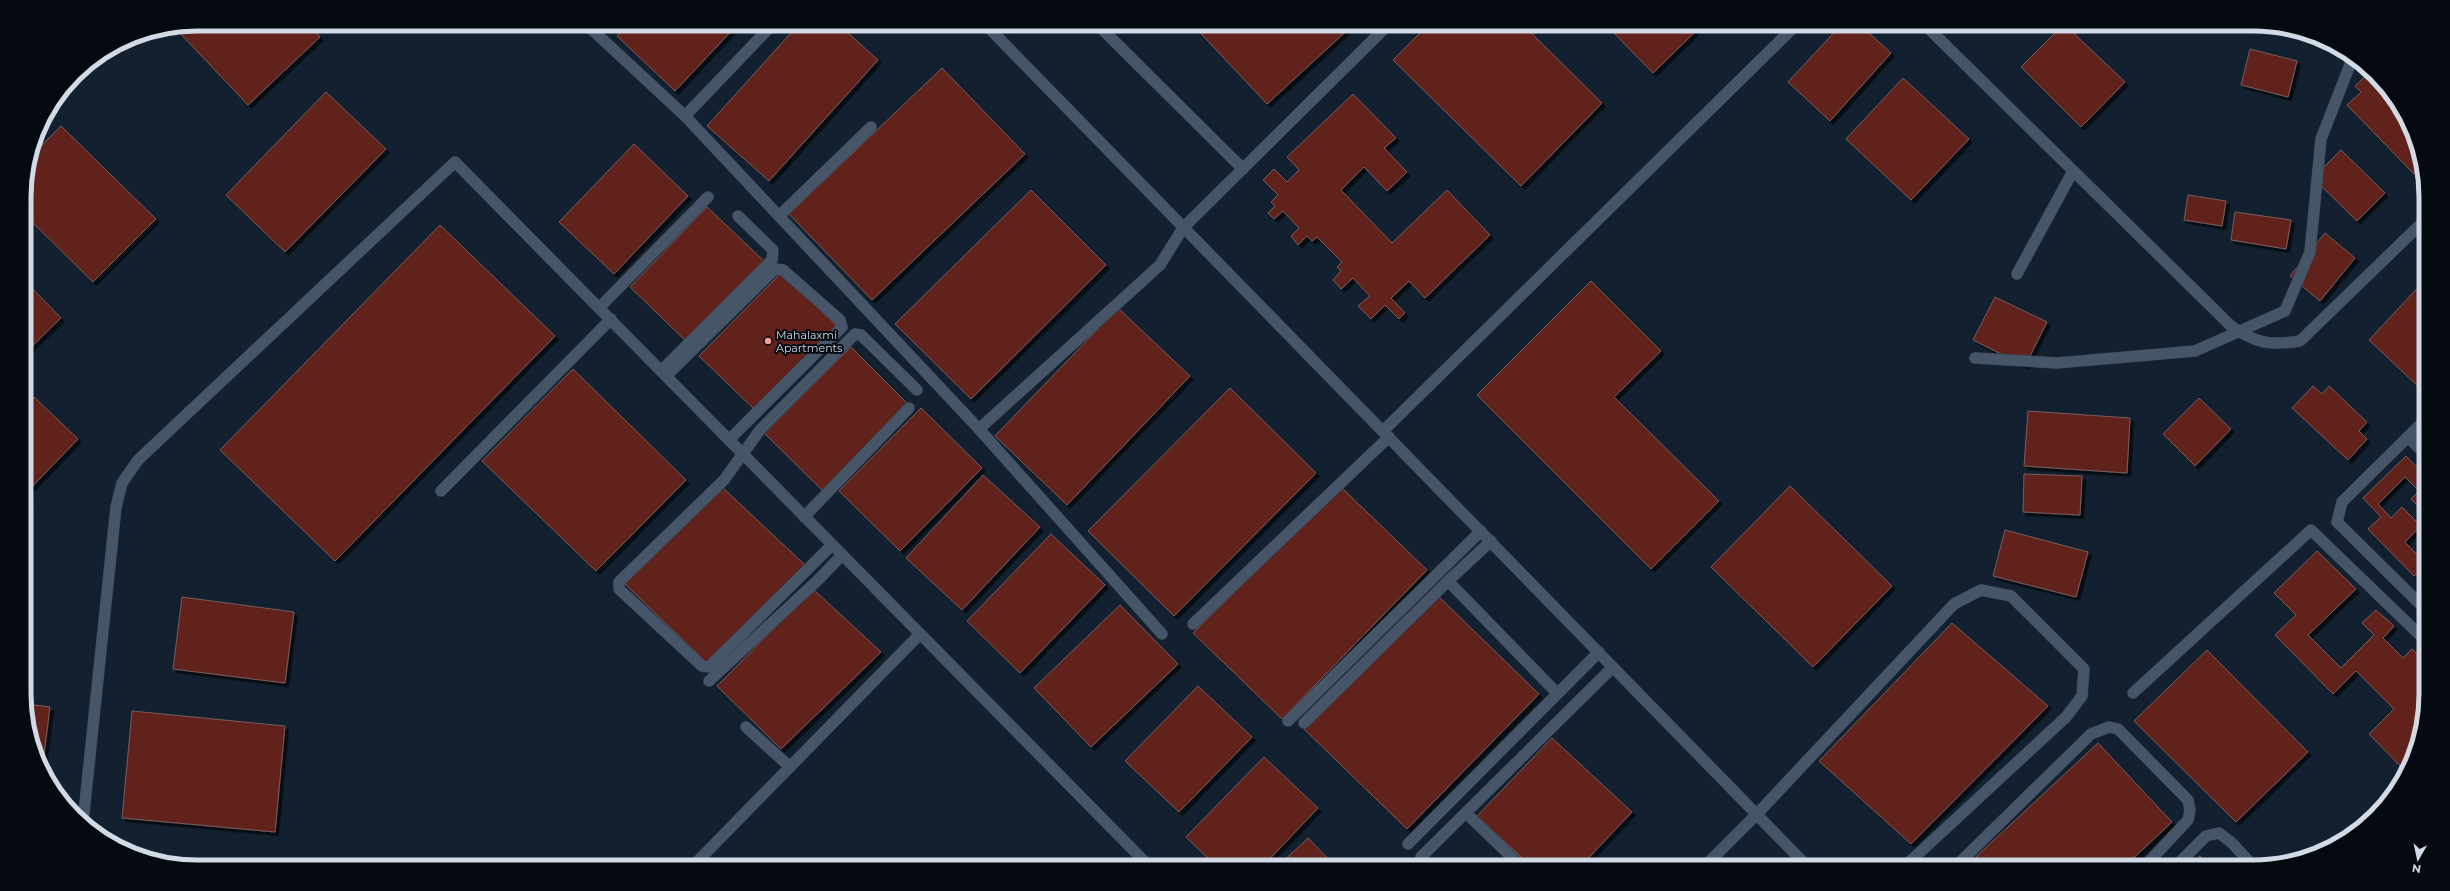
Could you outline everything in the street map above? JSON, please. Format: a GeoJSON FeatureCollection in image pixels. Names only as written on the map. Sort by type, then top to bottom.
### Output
{"type":"FeatureCollection","features":[{"type":"Feature","properties":{"kind":"street"},"geometry":{"type":"LineString","coordinates":[[593,31],[684,116],[779,216],[979,429],[1162,634]]}},
{"type":"Feature","properties":{"kind":"street"},"geometry":{"type":"LineString","coordinates":[[684,116],[766,31]]}},
{"type":"Feature","properties":{"kind":"street"},"geometry":{"type":"LineString","coordinates":[[992,31],[1801,860]]}},
{"type":"Feature","properties":{"kind":"street"},"geometry":{"type":"LineString","coordinates":[[1104,31],[1243,169]]}},
{"type":"Feature","properties":{"kind":"street"},"geometry":{"type":"LineString","coordinates":[[979,429],[1160,265],[1183,228],[1382,31]]}},
{"type":"Feature","properties":{"kind":"street"},"geometry":{"type":"LineString","coordinates":[[1193,624],[1386,434],[1789,31]]}},
{"type":"Feature","properties":{"kind":"street"},"geometry":{"type":"LineString","coordinates":[[1931,31],[2239,332],[2251,340],[2278,345],[2300,342],[2419,226]]}},
{"type":"Feature","properties":{"kind":"street"},"geometry":{"type":"LineString","coordinates":[[1975,358],[2057,363],[2195,351],[2285,312],[2310,252],[2321,139],[2351,63]]}},
{"type":"Feature","properties":{"kind":"street"},"geometry":{"type":"LineString","coordinates":[[779,216],[871,126]]}},
{"type":"Feature","properties":{"kind":"street"},"geometry":{"type":"LineString","coordinates":[[84,815],[116,507],[122,483],[138,460],[455,162],[1143,860]]}},
{"type":"Feature","properties":{"kind":"street"},"geometry":{"type":"LineString","coordinates":[[2017,274],[2073,171]]}},
{"type":"Feature","properties":{"kind":"street"},"geometry":{"type":"LineString","coordinates":[[599,308],[708,197]]}},
{"type":"Feature","properties":{"kind":"street"},"geometry":{"type":"LineString","coordinates":[[663,373],[772,260],[773,250],[738,216]]}},
{"type":"Feature","properties":{"kind":"street"},"geometry":{"type":"LineString","coordinates":[[663,373],[775,269],[783,270],[840,320],[842,327],[729,440]]}},
{"type":"Feature","properties":{"kind":"street"},"geometry":{"type":"LineString","coordinates":[[441,491],[611,319]]}},
{"type":"Feature","properties":{"kind":"street"},"geometry":{"type":"LineString","coordinates":[[832,545],[708,667],[702,666],[619,589],[619,582],[724,480],[760,430],[856,334],[861,334],[917,390]]}},
{"type":"Feature","properties":{"kind":"street"},"geometry":{"type":"LineString","coordinates":[[804,517],[909,408]]}},
{"type":"Feature","properties":{"kind":"street"},"geometry":{"type":"LineString","coordinates":[[2419,426],[2342,502],[2337,522],[2419,603]]}},
{"type":"Feature","properties":{"kind":"street"},"geometry":{"type":"LineString","coordinates":[[2408,437],[2419,448]]}},
{"type":"Feature","properties":{"kind":"street"},"geometry":{"type":"LineString","coordinates":[[2133,693],[2311,530],[2419,634]]}},
{"type":"Feature","properties":{"kind":"street"},"geometry":{"type":"LineString","coordinates":[[1288,721],[1481,531]]}},
{"type":"Feature","properties":{"kind":"street"},"geometry":{"type":"LineString","coordinates":[[1304,723],[1448,580],[1491,541]]}},
{"type":"Feature","properties":{"kind":"street"},"geometry":{"type":"LineString","coordinates":[[709,681],[819,579],[842,555]]}},
{"type":"Feature","properties":{"kind":"street"},"geometry":{"type":"LineString","coordinates":[[1448,580],[1557,693]]}},
{"type":"Feature","properties":{"kind":"street"},"geometry":{"type":"LineString","coordinates":[[1711,860],[1758,814],[1954,604],[1981,590],[2011,596],[2084,669],[2082,696],[2066,718],[1912,860]]}},
{"type":"Feature","properties":{"kind":"street"},"geometry":{"type":"LineString","coordinates":[[699,860],[920,634]]}},
{"type":"Feature","properties":{"kind":"street"},"geometry":{"type":"LineString","coordinates":[[1408,844],[1599,652]]}},
{"type":"Feature","properties":{"kind":"street"},"geometry":{"type":"LineString","coordinates":[[1421,857],[1614,667]]}},
{"type":"Feature","properties":{"kind":"street"},"geometry":{"type":"LineString","coordinates":[[746,727],[790,767]]}},
{"type":"Feature","properties":{"kind":"street"},"geometry":{"type":"LineString","coordinates":[[1962,860],[2090,734],[2109,727],[2118,729],[2188,800],[2190,810],[2188,820],[2151,860]]}},
{"type":"Feature","properties":{"kind":"street"},"geometry":{"type":"LineString","coordinates":[[1466,813],[1515,860]]}},
{"type":"Feature","properties":{"kind":"street"},"geometry":{"type":"LineString","coordinates":[[2182,860],[2206,836],[2219,833],[2232,843],[2248,860]]}},
{"type":"Feature","properties":{"kind":"building"},"geometry":{"type":"Polygon","coordinates":[[[314,31],[320,37],[248,105],[179,32],[314,31]]]}},
{"type":"Feature","properties":{"kind":"building"},"geometry":{"type":"Polygon","coordinates":[[[622,31],[731,31],[675,91],[617,36],[622,31]]]}},
{"type":"Feature","properties":{"kind":"building"},"geometry":{"type":"Polygon","coordinates":[[[793,31],[846,31],[878,60],[769,181],[707,126],[793,31]]]}},
{"type":"Feature","properties":{"kind":"building"},"geometry":{"type":"Polygon","coordinates":[[[1199,31],[1346,31],[1267,104],[1199,31]]]}},
{"type":"Feature","properties":{"kind":"building"},"geometry":{"type":"Polygon","coordinates":[[[1422,31],[1529,31],[1602,103],[1521,186],[1393,60],[1422,31]]]}},
{"type":"Feature","properties":{"kind":"building"},"geometry":{"type":"Polygon","coordinates":[[[1612,31],[1696,31],[1653,73],[1612,31]]]}},
{"type":"Feature","properties":{"kind":"building"},"geometry":{"type":"Polygon","coordinates":[[[1835,31],[1867,31],[1891,53],[1830,121],[1788,82],[1835,31]]]}},
{"type":"Feature","properties":{"kind":"building"},"geometry":{"type":"Polygon","coordinates":[[[2057,31],[2071,31],[2125,82],[2081,127],[2021,67],[2057,31]]]}},
{"type":"Feature","properties":{"kind":"building"},"geometry":{"type":"Polygon","coordinates":[[[2250,49],[2297,61],[2288,97],[2241,85],[2250,49]]]}},
{"type":"Feature","properties":{"kind":"building"},"geometry":{"type":"Polygon","coordinates":[[[942,68],[1025,154],[872,300],[789,214],[942,68]]]}},
{"type":"Feature","properties":{"kind":"building"},"geometry":{"type":"Polygon","coordinates":[[[2366,76],[2385,96],[2397,114],[2406,133],[2416,164],[2417,171],[2414,174],[2347,105],[2361,92],[2355,86],[2366,76]]]}},
{"type":"Feature","properties":{"kind":"building"},"geometry":{"type":"Polygon","coordinates":[[[1903,78],[1969,139],[1911,200],[1846,139],[1903,78]]]}},
{"type":"Feature","properties":{"kind":"building"},"geometry":{"type":"Polygon","coordinates":[[[326,92],[386,149],[285,252],[226,195],[326,92]]]}},
{"type":"Feature","properties":{"kind":"building"},"geometry":{"type":"Polygon","coordinates":[[[1353,94],[1396,138],[1384,148],[1407,172],[1387,191],[1364,167],[1341,190],[1392,243],[1447,190],[1490,235],[1425,298],[1409,281],[1391,298],[1405,313],[1399,319],[1385,305],[1371,319],[1358,306],[1370,296],[1353,278],[1341,289],[1333,280],[1341,271],[1337,267],[1342,262],[1317,237],[1312,241],[1307,236],[1298,245],[1291,236],[1299,228],[1283,211],[1274,219],[1268,213],[1275,206],[1271,202],[1278,195],[1263,180],[1274,169],[1287,182],[1299,170],[1287,157],[1353,94]]]}},
{"type":"Feature","properties":{"kind":"building"},"geometry":{"type":"Polygon","coordinates":[[[61,126],[156,219],[93,282],[31,221],[32,175],[39,148],[61,126]]]}},
{"type":"Feature","properties":{"kind":"building"},"geometry":{"type":"Polygon","coordinates":[[[634,144],[688,196],[614,274],[559,222],[634,144]]]}},
{"type":"Feature","properties":{"kind":"building"},"geometry":{"type":"Polygon","coordinates":[[[2341,150],[2385,193],[2357,221],[2313,178],[2341,150]]]}},
{"type":"Feature","properties":{"kind":"building"},"geometry":{"type":"Polygon","coordinates":[[[1031,190],[1106,265],[971,399],[895,324],[1031,190]]]}},
{"type":"Feature","properties":{"kind":"building"},"geometry":{"type":"Polygon","coordinates":[[[2188,195],[2226,201],[2222,226],[2184,220],[2188,195]]]}},
{"type":"Feature","properties":{"kind":"building"},"geometry":{"type":"Polygon","coordinates":[[[707,207],[764,261],[687,342],[630,287],[707,207]]]}},
{"type":"Feature","properties":{"kind":"building"},"geometry":{"type":"Polygon","coordinates":[[[2235,212],[2291,220],[2286,249],[2231,240],[2235,212]]]}},
{"type":"Feature","properties":{"kind":"building"},"geometry":{"type":"Polygon","coordinates":[[[440,225],[555,336],[335,561],[220,450],[440,225]]]}},
{"type":"Feature","properties":{"kind":"building"},"geometry":{"type":"Polygon","coordinates":[[[2325,233],[2355,258],[2320,301],[2290,276],[2325,233]]]}},
{"type":"Feature","properties":{"kind":"building","name":"Mahalaxmi Apartments"},"geometry":{"type":"Polygon","coordinates":[[[781,273],[837,326],[755,410],[699,356],[781,273]]]}},
{"type":"Feature","properties":{"kind":"building"},"geometry":{"type":"Polygon","coordinates":[[[1591,281],[1661,351],[1614,397],[1719,501],[1651,569],[1477,395],[1591,281]]]}},
{"type":"Feature","properties":{"kind":"building"},"geometry":{"type":"Polygon","coordinates":[[[2419,286],[2419,387],[2369,340],[2419,286]]]}},
{"type":"Feature","properties":{"kind":"building"},"geometry":{"type":"Polygon","coordinates":[[[31,287],[61,318],[31,347],[31,287]]]}},
{"type":"Feature","properties":{"kind":"building"},"geometry":{"type":"Polygon","coordinates":[[[1995,297],[2047,322],[2025,366],[1973,340],[1995,297]]]}},
{"type":"Feature","properties":{"kind":"building"},"geometry":{"type":"Polygon","coordinates":[[[1118,308],[1190,376],[1067,505],[995,436],[1118,308]]]}},
{"type":"Feature","properties":{"kind":"building"},"geometry":{"type":"Polygon","coordinates":[[[851,347],[909,405],[823,491],[764,433],[851,347]]]}},
{"type":"Feature","properties":{"kind":"building"},"geometry":{"type":"Polygon","coordinates":[[[573,369],[686,480],[596,571],[482,461],[573,369]]]}},
{"type":"Feature","properties":{"kind":"building"},"geometry":{"type":"Polygon","coordinates":[[[2313,386],[2322,394],[2329,386],[2367,422],[2359,431],[2367,439],[2348,460],[2292,408],[2313,386]]]}},
{"type":"Feature","properties":{"kind":"building"},"geometry":{"type":"Polygon","coordinates":[[[1230,388],[1316,473],[1174,616],[1088,531],[1230,388]]]}},
{"type":"Feature","properties":{"kind":"building"},"geometry":{"type":"Polygon","coordinates":[[[34,397],[78,439],[31,488],[31,400],[34,397]]]}},
{"type":"Feature","properties":{"kind":"building"},"geometry":{"type":"Polygon","coordinates":[[[2199,398],[2231,429],[2195,466],[2163,434],[2199,398]]]}},
{"type":"Feature","properties":{"kind":"building"},"geometry":{"type":"Polygon","coordinates":[[[921,408],[982,468],[900,551],[839,491],[921,408]]]}},
{"type":"Feature","properties":{"kind":"building"},"geometry":{"type":"Polygon","coordinates":[[[2028,411],[2130,418],[2127,473],[2024,466],[2028,411]]]}},
{"type":"Feature","properties":{"kind":"building"},"geometry":{"type":"Polygon","coordinates":[[[2406,456],[2419,470],[2419,491],[2405,477],[2378,504],[2391,518],[2402,507],[2419,524],[2419,528],[2405,542],[2419,557],[2419,572],[2414,576],[2368,529],[2381,517],[2363,498],[2406,456]]]}},
{"type":"Feature","properties":{"kind":"building"},"geometry":{"type":"Polygon","coordinates":[[[2024,474],[2082,476],[2080,515],[2023,512],[2024,474]]]}},
{"type":"Feature","properties":{"kind":"building"},"geometry":{"type":"Polygon","coordinates":[[[983,475],[1040,527],[962,610],[906,558],[983,475]]]}},
{"type":"Feature","properties":{"kind":"building"},"geometry":{"type":"Polygon","coordinates":[[[1790,486],[1892,586],[1813,667],[1711,567],[1790,486]]]}},
{"type":"Feature","properties":{"kind":"building"},"geometry":{"type":"Polygon","coordinates":[[[1341,487],[1427,570],[1282,719],[1193,633],[1341,487]]]}},
{"type":"Feature","properties":{"kind":"building"},"geometry":{"type":"Polygon","coordinates":[[[723,488],[805,565],[707,663],[625,584],[723,488]]]}},
{"type":"Feature","properties":{"kind":"building"},"geometry":{"type":"Polygon","coordinates":[[[2419,491],[2419,507],[2411,499],[2419,491]]]}},
{"type":"Feature","properties":{"kind":"building"},"geometry":{"type":"Polygon","coordinates":[[[2005,530],[2088,552],[2076,597],[1993,576],[2005,530]]]}},
{"type":"Feature","properties":{"kind":"building"},"geometry":{"type":"Polygon","coordinates":[[[1051,534],[1105,585],[1020,673],[967,621],[1051,534]]]}},
{"type":"Feature","properties":{"kind":"building"},"geometry":{"type":"Polygon","coordinates":[[[2317,551],[2356,589],[2308,635],[2341,668],[2374,635],[2362,623],[2376,610],[2394,626],[2383,638],[2403,658],[2412,649],[2419,656],[2418,716],[2410,747],[2402,768],[2369,734],[2394,709],[2356,671],[2333,694],[2275,635],[2296,615],[2274,593],[2317,551]]]}},
{"type":"Feature","properties":{"kind":"building"},"geometry":{"type":"Polygon","coordinates":[[[813,589],[881,652],[781,749],[717,686],[813,589]]]}},
{"type":"Feature","properties":{"kind":"building"},"geometry":{"type":"Polygon","coordinates":[[[182,597],[294,612],[285,683],[173,669],[182,597]]]}},
{"type":"Feature","properties":{"kind":"building"},"geometry":{"type":"Polygon","coordinates":[[[1439,597],[1539,694],[1407,829],[1304,729],[1439,597]]]}},
{"type":"Feature","properties":{"kind":"building"},"geometry":{"type":"Polygon","coordinates":[[[1120,605],[1178,664],[1091,747],[1034,688],[1120,605]]]}},
{"type":"Feature","properties":{"kind":"building"},"geometry":{"type":"Polygon","coordinates":[[[1952,623],[2048,706],[1911,844],[1819,761],[1952,623]]]}},
{"type":"Feature","properties":{"kind":"building"},"geometry":{"type":"Polygon","coordinates":[[[2207,650],[2308,752],[2236,822],[2134,721],[2207,650]]]}},
{"type":"Feature","properties":{"kind":"building"},"geometry":{"type":"Polygon","coordinates":[[[1198,686],[1252,737],[1179,812],[1125,761],[1198,686]]]}},
{"type":"Feature","properties":{"kind":"building"},"geometry":{"type":"Polygon","coordinates":[[[31,705],[50,707],[44,757],[34,727],[31,705]]]}},
{"type":"Feature","properties":{"kind":"building"},"geometry":{"type":"Polygon","coordinates":[[[132,711],[285,726],[275,832],[122,818],[132,711]]]}},
{"type":"Feature","properties":{"kind":"building"},"geometry":{"type":"Polygon","coordinates":[[[1552,738],[1632,812],[1587,860],[1524,860],[1477,816],[1552,738]]]}},
{"type":"Feature","properties":{"kind":"building"},"geometry":{"type":"Polygon","coordinates":[[[2098,743],[2172,822],[2131,860],[1973,860],[2098,743]]]}},
{"type":"Feature","properties":{"kind":"building"},"geometry":{"type":"Polygon","coordinates":[[[1264,757],[1318,808],[1269,860],[1210,860],[1186,837],[1264,757]]]}},
{"type":"Feature","properties":{"kind":"building"},"geometry":{"type":"Polygon","coordinates":[[[1308,838],[1329,860],[1284,860],[1308,838]]]}},
{"type":"Feature","properties":{"kind":"building"},"geometry":{"type":"Polygon","coordinates":[[[2200,856],[2204,860],[2196,860],[2200,856]]]}},
{"type":"Feature","properties":{"kind":"place","name":"Mahalaxmi Apartments"},"geometry":{"type":"Point","coordinates":[768,341]}}]}
